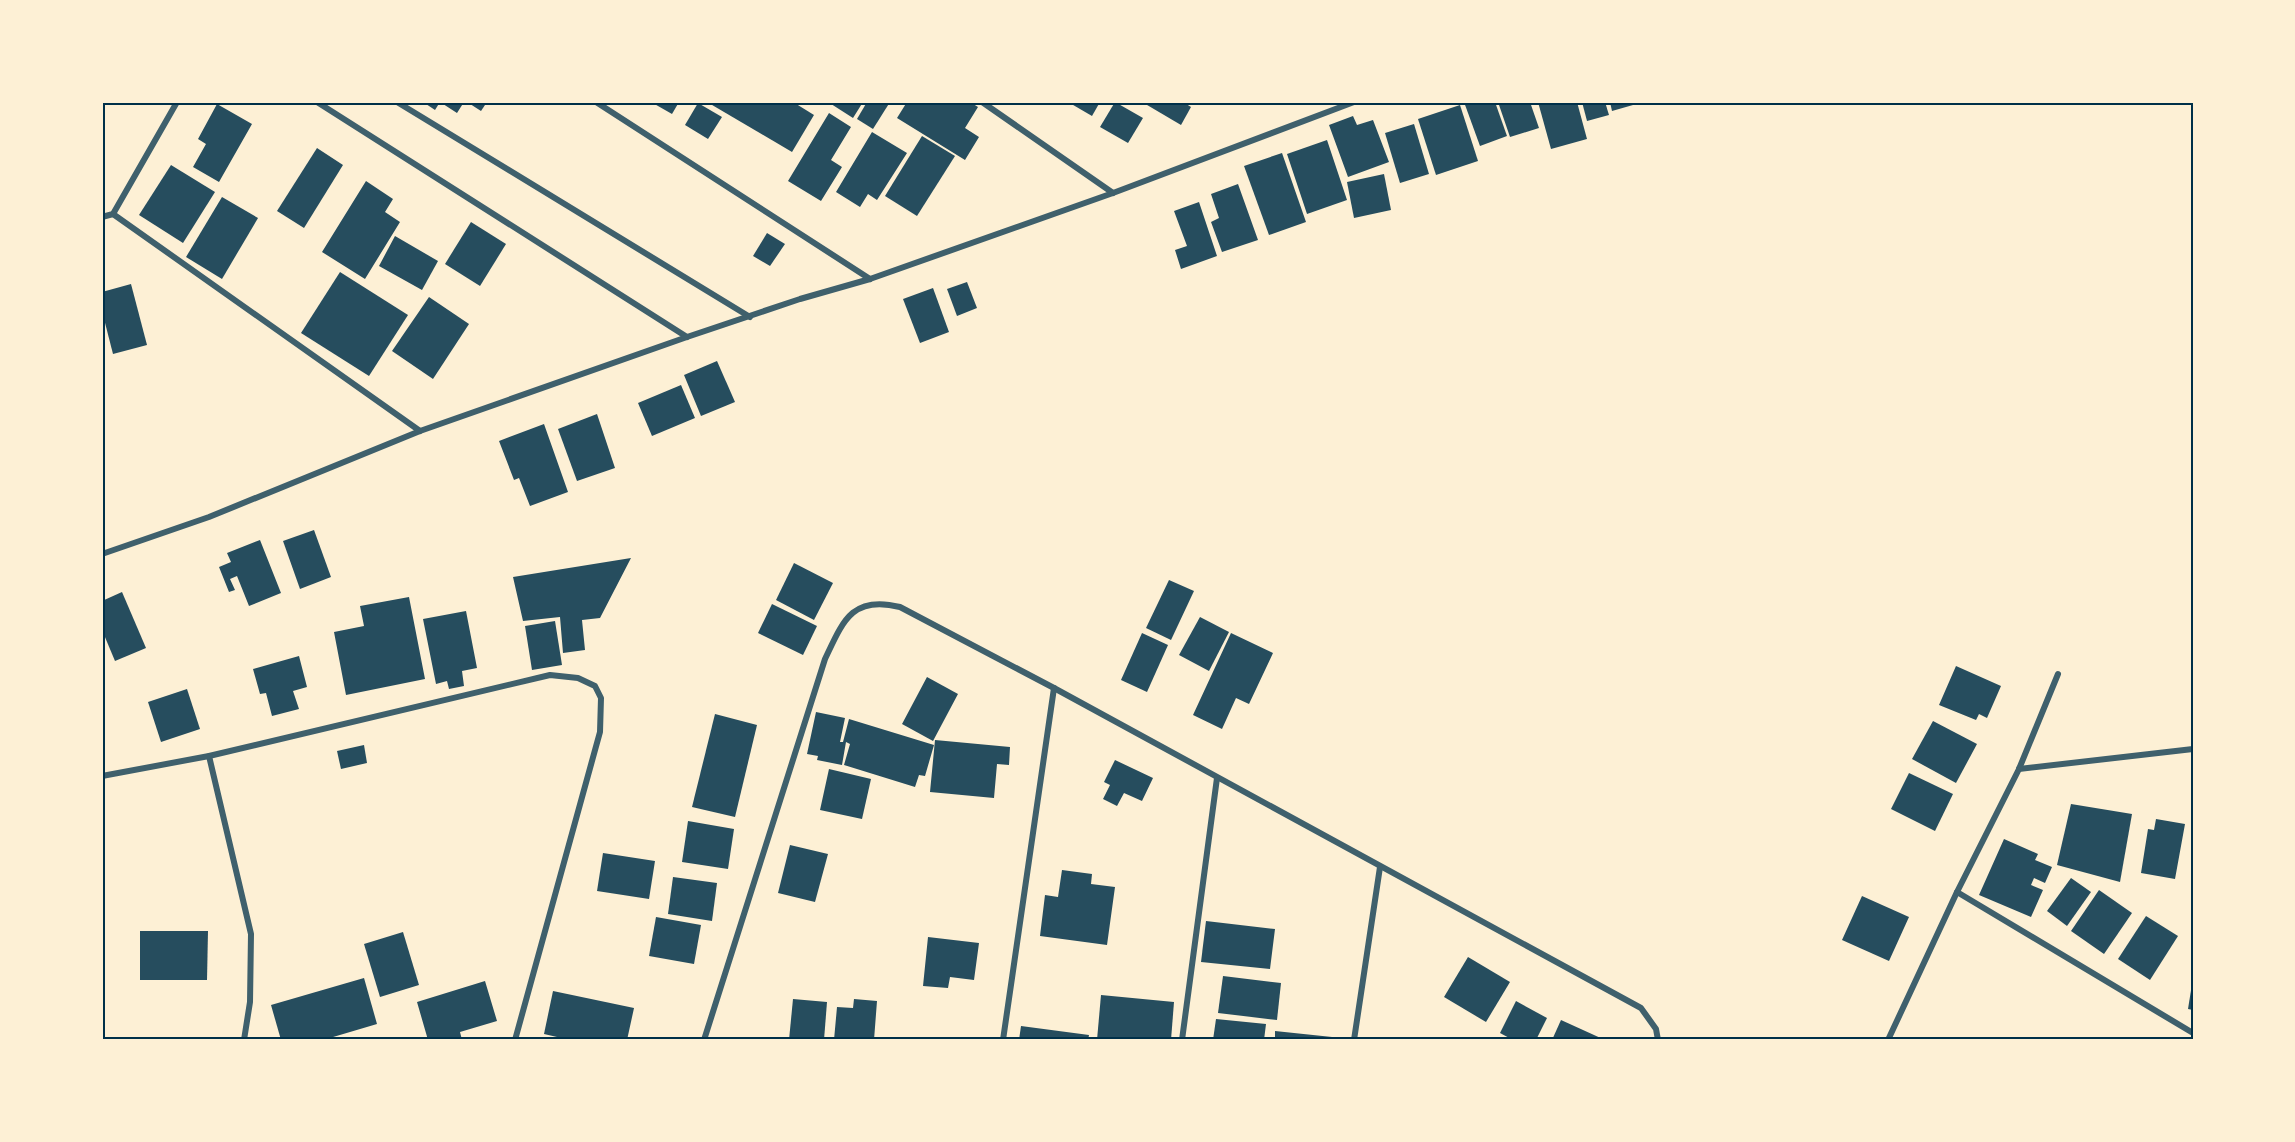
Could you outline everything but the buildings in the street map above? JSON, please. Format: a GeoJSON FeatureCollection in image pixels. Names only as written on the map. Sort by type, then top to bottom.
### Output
{"type":"FeatureCollection","features":[{"type":"Feature","properties":{"kind":"street"},"geometry":{"type":"LineString","coordinates":[[102,217],[113,214],[177,102]]}},
{"type":"Feature","properties":{"kind":"street"},"geometry":{"type":"LineString","coordinates":[[317,102],[687,337]]}},
{"type":"Feature","properties":{"kind":"street"},"geometry":{"type":"LineString","coordinates":[[397,102],[750,317]]}},
{"type":"Feature","properties":{"kind":"street"},"geometry":{"type":"LineString","coordinates":[[596,102],[870,279]]}},
{"type":"Feature","properties":{"kind":"street"},"geometry":{"type":"LineString","coordinates":[[982,102],[1113,193]]}},
{"type":"Feature","properties":{"kind":"street"},"geometry":{"type":"LineString","coordinates":[[102,554],[209,517],[420,431],[687,337],[800,299],[870,279],[1113,193],[1354,102]]}},
{"type":"Feature","properties":{"kind":"street"},"geometry":{"type":"LineString","coordinates":[[113,214],[420,431]]}},
{"type":"Feature","properties":{"kind":"street"},"geometry":{"type":"LineString","coordinates":[[704,1040],[825,659],[842,624],[858,608],[882,603],[900,607],[1054,688],[1641,1008],[1656,1029],[1658,1040]]}},
{"type":"Feature","properties":{"kind":"street"},"geometry":{"type":"LineString","coordinates":[[1888,1040],[1957,892],[2019,769],[2058,674]]}},
{"type":"Feature","properties":{"kind":"street"},"geometry":{"type":"LineString","coordinates":[[102,776],[209,756],[550,675],[578,678],[595,686],[600,698],[600,732],[515,1040]]}},
{"type":"Feature","properties":{"kind":"street"},"geometry":{"type":"LineString","coordinates":[[1003,1040],[1054,688]]}},
{"type":"Feature","properties":{"kind":"street"},"geometry":{"type":"LineString","coordinates":[[2019,769],[2193,749]]}},
{"type":"Feature","properties":{"kind":"street"},"geometry":{"type":"LineString","coordinates":[[209,756],[251,934],[250,1002],[244,1040]]}},
{"type":"Feature","properties":{"kind":"street"},"geometry":{"type":"LineString","coordinates":[[1182,1040],[1217,778]]}},
{"type":"Feature","properties":{"kind":"street"},"geometry":{"type":"LineString","coordinates":[[1354,1040],[1380,867]]}},
{"type":"Feature","properties":{"kind":"street"},"geometry":{"type":"LineString","coordinates":[[1957,892],[2193,1033]]}}]}
